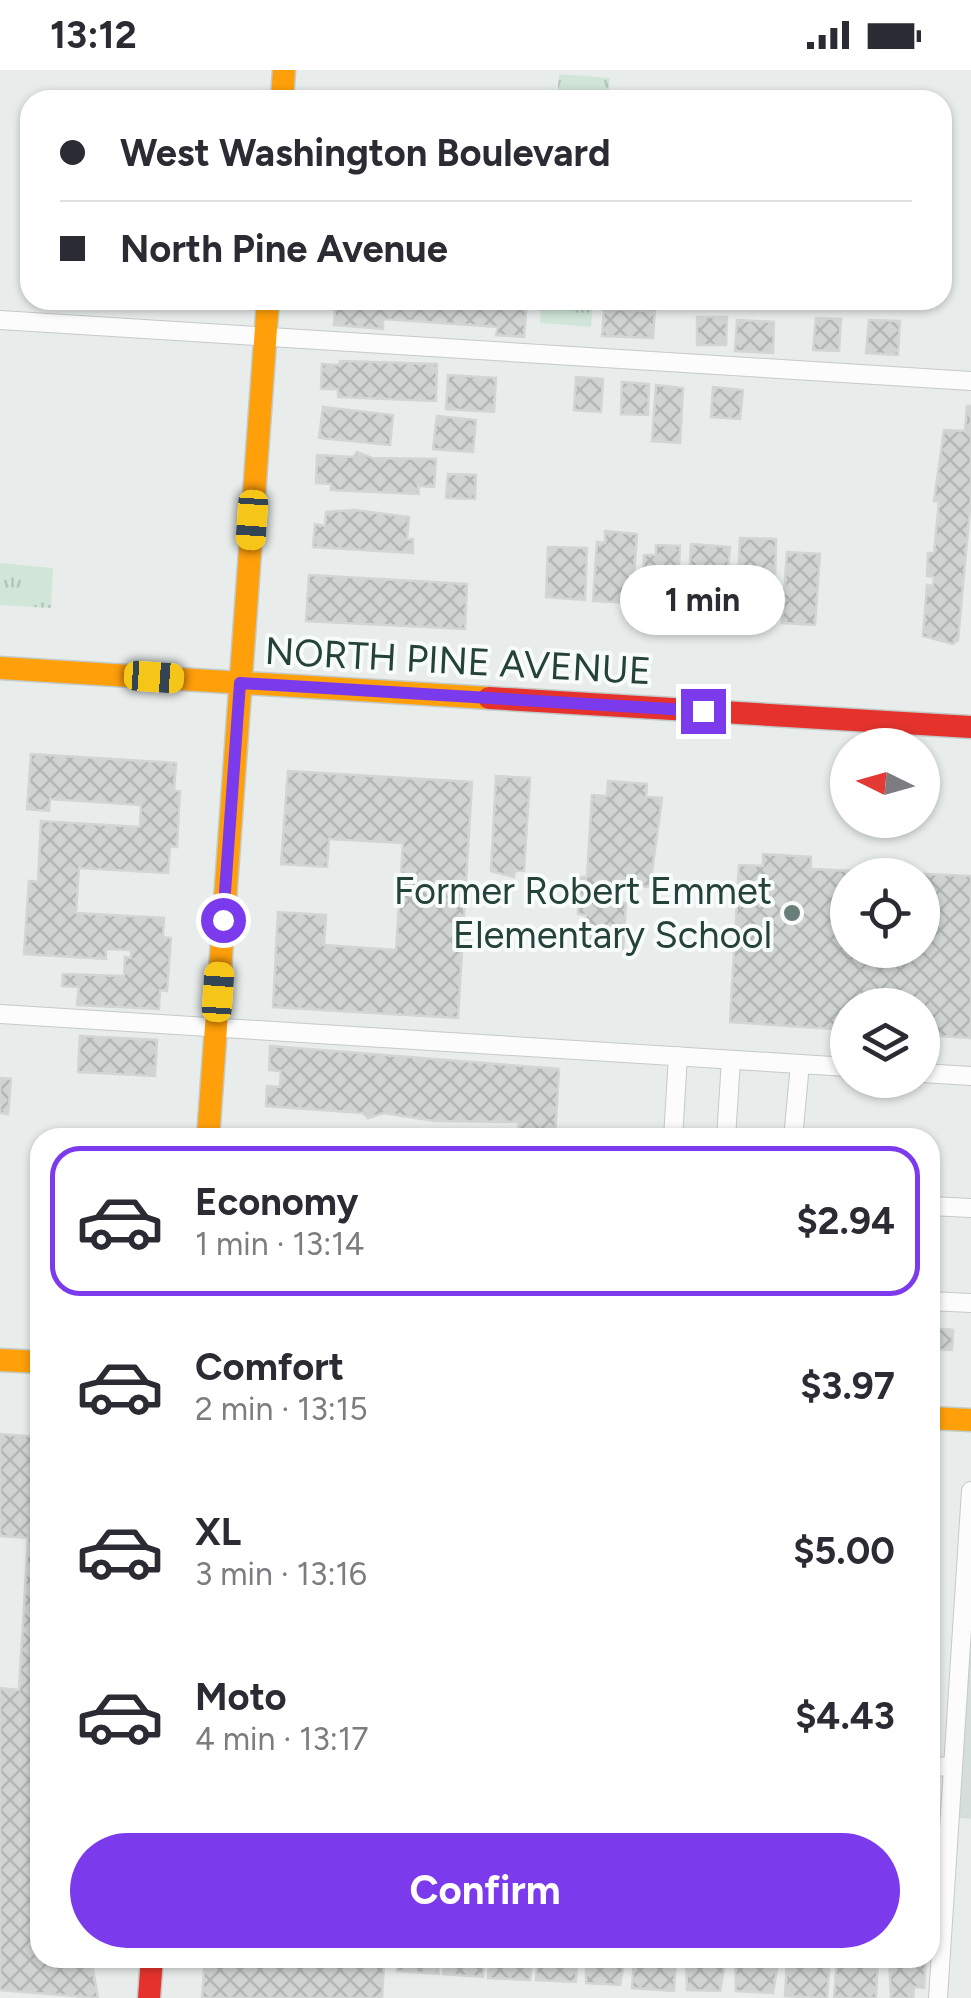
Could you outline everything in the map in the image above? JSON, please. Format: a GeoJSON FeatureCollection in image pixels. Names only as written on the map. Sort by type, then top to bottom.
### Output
{"type":"FeatureCollection","features":[{"type":"Feature","properties":{"kind":"street"},"geometry":{"type":"LineString","coordinates":[[209,1128],[267,310]]}},
{"type":"Feature","properties":{"kind":"street","name":"NORTH PINE AVENUE"},"geometry":{"type":"LineString","coordinates":[[0,668],[971,727]]}},
{"type":"Feature","properties":{"kind":"street"},"geometry":{"type":"LineString","coordinates":[[0,1360],[30,1362]]}},
{"type":"Feature","properties":{"kind":"street"},"geometry":{"type":"LineString","coordinates":[[940,1418],[971,1420]]}},
{"type":"Feature","properties":{"kind":"street"},"geometry":{"type":"LineString","coordinates":[[149,1998],[151,1968]]}},
{"type":"Feature","properties":{"kind":"lane"},"geometry":{"type":"LineString","coordinates":[[0,320],[971,381]]}},
{"type":"Feature","properties":{"kind":"lane"},"geometry":{"type":"LineString","coordinates":[[0,1014],[830,1066]]}},
{"type":"Feature","properties":{"kind":"lane"},"geometry":{"type":"LineString","coordinates":[[674,1128],[678,1056]]}},
{"type":"Feature","properties":{"kind":"lane"},"geometry":{"type":"LineString","coordinates":[[727,1128],[731,1060]]}},
{"type":"Feature","properties":{"kind":"lane"},"geometry":{"type":"LineString","coordinates":[[794,1128],[800,1064]]}},
{"type":"Feature","properties":{"kind":"lane"},"geometry":{"type":"LineString","coordinates":[[940,1073],[971,1076]]}},
{"type":"Feature","properties":{"kind":"lane"},"geometry":{"type":"LineString","coordinates":[[940,1206],[971,1208]]}},
{"type":"Feature","properties":{"kind":"lane"},"geometry":{"type":"LineString","coordinates":[[940,1301],[971,1303]]}},
{"type":"Feature","properties":{"kind":"lane"},"geometry":{"type":"LineString","coordinates":[[940,1967],[971,1491]]}},
{"type":"Feature","properties":{"kind":"lane"},"geometry":{"type":"LineString","coordinates":[[940,1766],[953,1767]]}},
{"type":"Feature","properties":{"kind":"lane"},"geometry":{"type":"LineString","coordinates":[[938,1998],[940,1968]]}},
{"type":"Feature","properties":{"kind":"shaded area"},"geometry":{"type":"Polygon","coordinates":[[[971,1570],[971,1819],[952,1817],[971,1570]]]}},
{"type":"Feature","properties":{"kind":"green space"},"geometry":{"type":"Polygon","coordinates":[[[559,74],[610,78],[609,90],[558,90],[559,74]]]}},
{"type":"Feature","properties":{"kind":"green space"},"geometry":{"type":"Polygon","coordinates":[[[541,310],[592,310],[591,327],[540,323],[541,310]]]}},
{"type":"Feature","properties":{"kind":"green space"},"geometry":{"type":"Polygon","coordinates":[[[0,563],[53,568],[51,608],[0,605],[0,563]]]}},
{"type":"Feature","properties":{"kind":"building"},"geometry":{"type":"Polygon","coordinates":[[[335,310],[526,310],[524,337],[496,335],[498,327],[383,319],[383,329],[334,325],[335,310]]]}},
{"type":"Feature","properties":{"kind":"building"},"geometry":{"type":"Polygon","coordinates":[[[604,310],[655,311],[653,338],[602,336],[604,310]]]}},
{"type":"Feature","properties":{"kind":"building"},"geometry":{"type":"Polygon","coordinates":[[[697,317],[727,317],[726,345],[697,345],[697,317]]]}},
{"type":"Feature","properties":{"kind":"building"},"geometry":{"type":"Polygon","coordinates":[[[816,318],[841,319],[839,351],[813,350],[816,318]]]}},
{"type":"Feature","properties":{"kind":"building"},"geometry":{"type":"Polygon","coordinates":[[[737,320],[774,322],[773,353],[735,351],[737,320]]]}},
{"type":"Feature","properties":{"kind":"building"},"geometry":{"type":"Polygon","coordinates":[[[869,320],[900,321],[898,355],[866,353],[869,320]]]}},
{"type":"Feature","properties":{"kind":"building"},"geometry":{"type":"Polygon","coordinates":[[[340,361],[437,364],[436,401],[338,397],[338,389],[321,389],[322,364],[339,365],[340,361]]]}},
{"type":"Feature","properties":{"kind":"building"},"geometry":{"type":"Polygon","coordinates":[[[448,375],[496,378],[494,412],[446,409],[448,375]]]}},
{"type":"Feature","properties":{"kind":"building"},"geometry":{"type":"Polygon","coordinates":[[[576,377],[603,379],[601,412],[574,410],[576,377]]]}},
{"type":"Feature","properties":{"kind":"building"},"geometry":{"type":"Polygon","coordinates":[[[622,382],[649,384],[648,415],[621,414],[622,382]]]}},
{"type":"Feature","properties":{"kind":"building"},"geometry":{"type":"Polygon","coordinates":[[[656,385],[683,388],[680,443],[652,441],[656,385]]]}},
{"type":"Feature","properties":{"kind":"building"},"geometry":{"type":"Polygon","coordinates":[[[713,387],[743,390],[740,419],[711,417],[713,387]]]}},
{"type":"Feature","properties":{"kind":"building"},"geometry":{"type":"Polygon","coordinates":[[[967,406],[971,406],[971,497],[958,640],[953,644],[923,636],[927,585],[933,586],[934,577],[927,576],[928,553],[934,553],[939,502],[934,501],[944,430],[965,431],[967,406]]]}},
{"type":"Feature","properties":{"kind":"building"},"geometry":{"type":"Polygon","coordinates":[[[323,407],[393,415],[390,445],[319,438],[323,407]]]}},
{"type":"Feature","properties":{"kind":"building"},"geometry":{"type":"Polygon","coordinates":[[[437,416],[476,420],[473,452],[433,449],[437,416]]]}},
{"type":"Feature","properties":{"kind":"building"},"geometry":{"type":"Polygon","coordinates":[[[357,452],[372,458],[436,459],[434,487],[418,486],[419,494],[331,490],[331,484],[316,483],[317,455],[353,457],[357,452]]]}},
{"type":"Feature","properties":{"kind":"building"},"geometry":{"type":"Polygon","coordinates":[[[448,474],[476,475],[475,499],[446,498],[448,474]]]}},
{"type":"Feature","properties":{"kind":"building"},"geometry":{"type":"Polygon","coordinates":[[[355,510],[409,517],[407,540],[413,539],[413,553],[313,547],[315,524],[325,526],[326,512],[355,510]]]}},
{"type":"Feature","properties":{"kind":"building"},"geometry":{"type":"Polygon","coordinates":[[[605,531],[637,534],[632,603],[593,601],[597,542],[605,543],[605,531]]]}},
{"type":"Feature","properties":{"kind":"building"},"geometry":{"type":"Polygon","coordinates":[[[740,538],[776,539],[774,620],[768,623],[756,622],[752,615],[736,614],[740,538]]]}},
{"type":"Feature","properties":{"kind":"building"},"geometry":{"type":"Polygon","coordinates":[[[691,544],[730,547],[723,622],[687,618],[691,544]]]}},
{"type":"Feature","properties":{"kind":"building"},"geometry":{"type":"Polygon","coordinates":[[[656,545],[680,546],[677,605],[642,603],[644,555],[656,555],[656,545]]]}},
{"type":"Feature","properties":{"kind":"building"},"geometry":{"type":"Polygon","coordinates":[[[548,547],[587,548],[585,600],[546,597],[548,547]]]}},
{"type":"Feature","properties":{"kind":"building"},"geometry":{"type":"Polygon","coordinates":[[[787,552],[820,554],[815,625],[782,623],[787,552]]]}},
{"type":"Feature","properties":{"kind":"building"},"geometry":{"type":"Polygon","coordinates":[[[309,575],[467,584],[465,629],[306,621],[309,575]]]}},
{"type":"Feature","properties":{"kind":"building"},"geometry":{"type":"Polygon","coordinates":[[[31,754],[176,763],[174,791],[180,791],[177,847],[170,846],[168,873],[79,868],[76,913],[164,918],[163,937],[171,938],[167,991],[160,990],[159,1009],[77,1005],[79,987],[62,986],[63,974],[124,976],[125,957],[131,958],[131,950],[106,949],[106,959],[24,954],[29,881],[38,882],[41,821],[140,827],[141,805],[50,799],[49,811],[27,809],[31,754]]]}},
{"type":"Feature","properties":{"kind":"building"},"geometry":{"type":"Polygon","coordinates":[[[288,771],[472,782],[458,1018],[273,1007],[278,912],[326,915],[324,945],[396,950],[403,843],[329,839],[327,867],[281,864],[288,771]]]}},
{"type":"Feature","properties":{"kind":"building"},"geometry":{"type":"Polygon","coordinates":[[[496,776],[530,778],[524,871],[515,871],[514,877],[491,871],[496,776]]]}},
{"type":"Feature","properties":{"kind":"building"},"geometry":{"type":"Polygon","coordinates":[[[608,781],[647,784],[646,797],[662,798],[650,887],[609,885],[609,902],[626,903],[623,949],[584,947],[586,915],[578,914],[580,877],[587,877],[592,795],[607,796],[608,781]]]}},
{"type":"Feature","properties":{"kind":"building","name":"Former Robert Emmet Elementary School"},"geometry":{"type":"Polygon","coordinates":[[[763,854],[811,857],[811,869],[830,870],[830,968],[940,968],[940,875],[971,876],[971,1038],[940,1036],[940,988],[830,988],[830,1029],[730,1022],[739,865],[763,866],[763,854]]]}},
{"type":"Feature","properties":{"kind":"building"},"geometry":{"type":"Polygon","coordinates":[[[80,1036],[157,1040],[155,1076],[78,1072],[80,1036]]]}},
{"type":"Feature","properties":{"kind":"building"},"geometry":{"type":"Polygon","coordinates":[[[270,1046],[559,1069],[556,1128],[519,1128],[519,1122],[435,1121],[384,1113],[368,1118],[363,1113],[266,1106],[267,1086],[280,1087],[281,1071],[269,1070],[270,1046]]]}},
{"type":"Feature","properties":{"kind":"building"},"geometry":{"type":"Polygon","coordinates":[[[0,1078],[11,1079],[8,1114],[0,1113],[0,1078]]]}},
{"type":"Feature","properties":{"kind":"building"},"geometry":{"type":"Polygon","coordinates":[[[940,1329],[953,1330],[952,1350],[940,1349],[940,1329]]]}},
{"type":"Feature","properties":{"kind":"building"},"geometry":{"type":"Polygon","coordinates":[[[0,1434],[30,1436],[30,1968],[93,1968],[98,1998],[0,1990],[0,1688],[19,1690],[28,1538],[0,1536],[0,1434]]]}},
{"type":"Feature","properties":{"kind":"building"},"geometry":{"type":"Polygon","coordinates":[[[204,1968],[384,1968],[382,1998],[202,1998],[204,1968]]]}},
{"type":"Feature","properties":{"kind":"building"},"geometry":{"type":"Polygon","coordinates":[[[439,1968],[439,1974],[397,1971],[439,1968]]]}},
{"type":"Feature","properties":{"kind":"building"},"geometry":{"type":"Polygon","coordinates":[[[443,1968],[483,1968],[483,1977],[443,1974],[443,1968]]]}},
{"type":"Feature","properties":{"kind":"building"},"geometry":{"type":"Polygon","coordinates":[[[488,1968],[531,1968],[530,1980],[488,1978],[488,1968]]]}},
{"type":"Feature","properties":{"kind":"building"},"geometry":{"type":"Polygon","coordinates":[[[537,1968],[577,1968],[576,1982],[536,1980],[537,1968]]]}},
{"type":"Feature","properties":{"kind":"building"},"geometry":{"type":"Polygon","coordinates":[[[586,1968],[623,1968],[620,1985],[586,1983],[586,1968]]]}},
{"type":"Feature","properties":{"kind":"building"},"geometry":{"type":"Polygon","coordinates":[[[633,1968],[675,1968],[674,1991],[632,1988],[633,1968]]]}},
{"type":"Feature","properties":{"kind":"building"},"geometry":{"type":"Polygon","coordinates":[[[686,1968],[724,1968],[720,1991],[687,1990],[686,1968]]]}},
{"type":"Feature","properties":{"kind":"building"},"geometry":{"type":"Polygon","coordinates":[[[735,1968],[777,1968],[773,1993],[736,1991],[735,1968]]]}},
{"type":"Feature","properties":{"kind":"building"},"geometry":{"type":"Polygon","coordinates":[[[786,1968],[829,1968],[827,1998],[785,1996],[786,1968]]]}},
{"type":"Feature","properties":{"kind":"building"},"geometry":{"type":"Polygon","coordinates":[[[836,1968],[878,1968],[876,1998],[834,1998],[836,1968]]]}},
{"type":"Feature","properties":{"kind":"building"},"geometry":{"type":"Polygon","coordinates":[[[890,1968],[925,1968],[924,1988],[914,1987],[913,1998],[891,1998],[890,1968]]]}},
{"type":"Feature","properties":{"kind":"traffic: slow"},"geometry":{"type":"LineString","coordinates":[[283,90],[284,70]]}},
{"type":"Feature","properties":{"kind":"traffic: slow"},"geometry":{"type":"LineString","coordinates":[[209,1128],[267,310]]}},
{"type":"Feature","properties":{"kind":"traffic: slow"},"geometry":{"type":"LineString","coordinates":[[0,668],[489,698]]}},
{"type":"Feature","properties":{"kind":"traffic: slow"},"geometry":{"type":"LineString","coordinates":[[0,1360],[30,1362]]}},
{"type":"Feature","properties":{"kind":"traffic: slow"},"geometry":{"type":"LineString","coordinates":[[940,1418],[971,1420]]}},
{"type":"Feature","properties":{"kind":"traffic: jam"},"geometry":{"type":"LineString","coordinates":[[489,698],[971,727]]}},
{"type":"Feature","properties":{"kind":"traffic: jam"},"geometry":{"type":"LineString","coordinates":[[149,1998],[151,1968]]}},
{"type":"Feature","properties":{"kind":"place","name":"Former Robert Emmet Elementary School"},"geometry":{"type":"Point","coordinates":[792,913]}},
{"type":"Feature","properties":{"kind":"route"},"geometry":{"type":"LineString","coordinates":[[223,920],[240,683],[703,711]]}}]}
